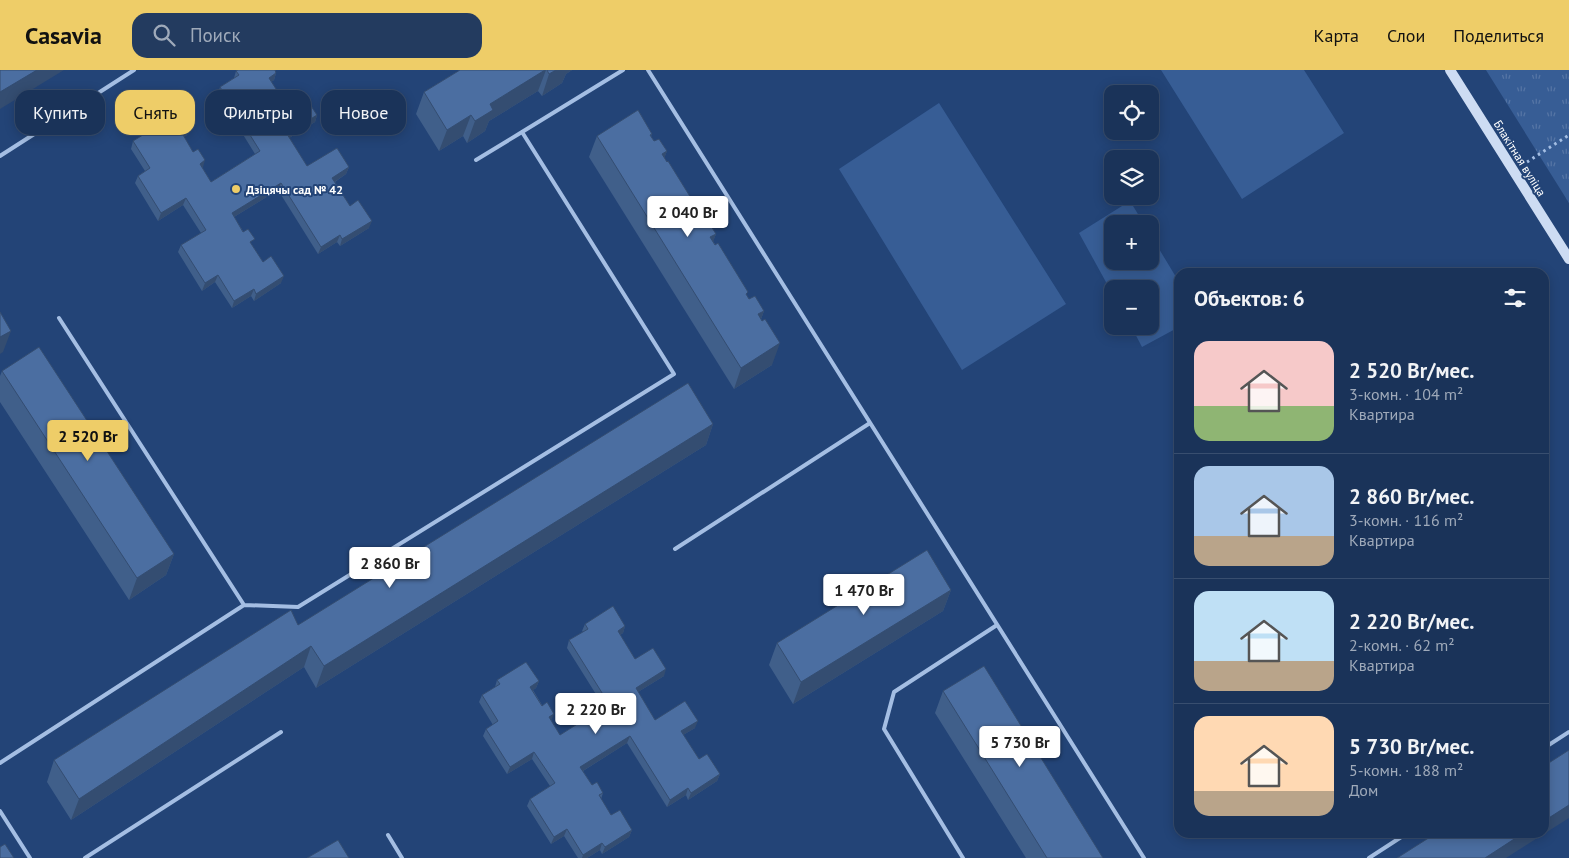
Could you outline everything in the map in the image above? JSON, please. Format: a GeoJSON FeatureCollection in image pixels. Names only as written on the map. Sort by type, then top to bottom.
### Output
{"type":"FeatureCollection","features":[{"type":"Feature","properties":{"kind":"street","name":"Блакітная вуліца"},"geometry":{"type":"LineString","coordinates":[[1450,70],[1569,259]]}},
{"type":"Feature","properties":{"kind":"lane"},"geometry":{"type":"LineString","coordinates":[[0,156],[134,70]]}},
{"type":"Feature","properties":{"kind":"lane"},"geometry":{"type":"LineString","coordinates":[[476,160],[623,70]]}},
{"type":"Feature","properties":{"kind":"lane"},"geometry":{"type":"LineString","coordinates":[[648,70],[1144,858]]}},
{"type":"Feature","properties":{"kind":"lane"},"geometry":{"type":"LineString","coordinates":[[0,763],[244,605],[298,608],[674,374],[522,132]]}},
{"type":"Feature","properties":{"kind":"lane"},"geometry":{"type":"LineString","coordinates":[[60,318],[244,605]]}},
{"type":"Feature","properties":{"kind":"lane"},"geometry":{"type":"LineString","coordinates":[[675,549],[870,423]]}},
{"type":"Feature","properties":{"kind":"lane"},"geometry":{"type":"LineString","coordinates":[[963,858],[884,729],[894,692],[997,625]]}},
{"type":"Feature","properties":{"kind":"lane"},"geometry":{"type":"LineString","coordinates":[[85,858],[281,732]]}},
{"type":"Feature","properties":{"kind":"lane"},"geometry":{"type":"LineString","coordinates":[[1549,745],[1569,732]]}},
{"type":"Feature","properties":{"kind":"lane"},"geometry":{"type":"LineString","coordinates":[[0,811],[30,858]]}},
{"type":"Feature","properties":{"kind":"lane"},"geometry":{"type":"LineString","coordinates":[[388,835],[402,858]]}},
{"type":"Feature","properties":{"kind":"lane"},"geometry":{"type":"LineString","coordinates":[[1369,858],[1400,838]]}},
{"type":"Feature","properties":{"kind":"path"},"geometry":{"type":"LineString","coordinates":[[1513,171],[1569,136]]}},
{"type":"Feature","properties":{"kind":"green space"},"geometry":{"type":"Polygon","coordinates":[[[1161,70],[1304,70],[1344,133],[1242,199],[1161,70]]]}},
{"type":"Feature","properties":{"kind":"green space"},"geometry":{"type":"Polygon","coordinates":[[[1486,70],[1569,70],[1569,203],[1486,70]]]}},
{"type":"Feature","properties":{"kind":"green space"},"geometry":{"type":"Polygon","coordinates":[[[939,103],[1066,304],[962,370],[839,169],[939,103]]]}},
{"type":"Feature","properties":{"kind":"green space"},"geometry":{"type":"Polygon","coordinates":[[[1124,205],[1132,205],[1139,215],[1108,215],[1124,205]]]}},
{"type":"Feature","properties":{"kind":"green space"},"geometry":{"type":"Polygon","coordinates":[[[1104,217],[1104,270],[1159,270],[1159,249],[1174,274],[1174,330],[1142,347],[1136,335],[1159,335],[1159,280],[1105,280],[1079,233],[1104,217]]]}},
{"type":"Feature","properties":{"kind":"building"},"geometry":{"type":"Polygon","coordinates":[[[0,70],[37,70],[0,92],[0,70]]]}},
{"type":"Feature","properties":{"kind":"building","name":"Дзіцячы сад № 42"},"geometry":{"type":"Polygon","coordinates":[[[275,70],[276,73],[269,78],[277,90],[222,90],[220,87],[239,75],[236,71],[275,70]]]}},
{"type":"Feature","properties":{"kind":"building"},"geometry":{"type":"Polygon","coordinates":[[[460,70],[545,70],[490,104],[493,110],[475,121],[471,115],[447,130],[424,92],[460,70]]]}},
{"type":"Feature","properties":{"kind":"building"},"geometry":{"type":"Polygon","coordinates":[[[547,70],[556,70],[549,74],[547,70]]]}},
{"type":"Feature","properties":{"kind":"building","name":"Дзіцячы сад № 42"},"geometry":{"type":"Polygon","coordinates":[[[311,106],[317,115],[311,119],[311,106]]]}},
{"type":"Feature","properties":{"kind":"building"},"geometry":{"type":"Polygon","coordinates":[[[638,110],[654,141],[659,139],[667,151],[662,154],[699,211],[696,213],[701,220],[706,218],[716,234],[710,237],[715,245],[718,243],[748,292],[746,294],[749,299],[755,296],[764,311],[758,314],[762,321],[765,319],[780,343],[741,368],[597,136],[638,110]]]}},
{"type":"Feature","properties":{"kind":"building","name":"Дзіцячы сад № 42"},"geometry":{"type":"Polygon","coordinates":[[[143,135],[183,135],[193,152],[198,149],[205,160],[200,164],[211,182],[260,151],[250,135],[288,135],[307,166],[337,148],[349,167],[332,178],[350,206],[358,200],[372,221],[342,239],[340,235],[321,247],[281,183],[232,213],[243,232],[248,229],[255,239],[250,242],[263,262],[271,256],[284,276],[256,294],[254,289],[234,301],[218,275],[205,283],[181,245],[206,230],[186,198],[161,213],[138,176],[150,168],[133,141],[143,135]]]}},
{"type":"Feature","properties":{"kind":"building"},"geometry":{"type":"Polygon","coordinates":[[[0,312],[11,331],[0,337],[0,312]]]}},
{"type":"Feature","properties":{"kind":"building"},"geometry":{"type":"Polygon","coordinates":[[[39,347],[174,554],[137,578],[2,371],[39,347]]]}},
{"type":"Feature","properties":{"kind":"building"},"geometry":{"type":"Polygon","coordinates":[[[688,383],[713,424],[324,666],[311,646],[79,799],[54,760],[291,610],[298,625],[688,383]]]}},
{"type":"Feature","properties":{"kind":"building"},"geometry":{"type":"Polygon","coordinates":[[[927,550],[951,590],[801,682],[777,643],[927,550]]]}},
{"type":"Feature","properties":{"kind":"building"},"geometry":{"type":"Polygon","coordinates":[[[613,606],[625,626],[618,631],[635,659],[653,648],[666,669],[636,688],[655,720],[685,701],[698,721],[681,731],[699,759],[707,754],[720,774],[691,793],[688,788],[670,800],[630,736],[580,767],[592,785],[597,782],[603,793],[599,795],[611,815],[620,810],[632,830],[605,847],[602,843],[583,855],[567,829],[554,837],[530,799],[555,783],[534,752],[510,767],[486,729],[498,721],[482,695],[500,684],[497,680],[526,662],[539,681],[530,687],[542,706],[547,702],[554,714],[549,717],[560,735],[609,704],[569,640],[588,629],[585,624],[613,606]]]}},
{"type":"Feature","properties":{"kind":"building"},"geometry":{"type":"Polygon","coordinates":[[[984,666],[1103,858],[1047,858],[943,691],[984,666]]]}},
{"type":"Feature","properties":{"kind":"building"},"geometry":{"type":"Polygon","coordinates":[[[1569,750],[1569,805],[1549,818],[1549,763],[1569,750]]]}},
{"type":"Feature","properties":{"kind":"building"},"geometry":{"type":"Polygon","coordinates":[[[1429,838],[1516,838],[1485,858],[1397,858],[1429,838]]]}},
{"type":"Feature","properties":{"kind":"building"},"geometry":{"type":"Polygon","coordinates":[[[338,840],[349,858],[307,858],[338,840]]]}},
{"type":"Feature","properties":{"kind":"building"},"geometry":{"type":"Polygon","coordinates":[[[5,844],[14,858],[0,858],[0,847],[5,844]]]}},
{"type":"Feature","properties":{"kind":"place","name":"Дзіцячы сад № 42"},"geometry":{"type":"Point","coordinates":[236,189]}}]}
